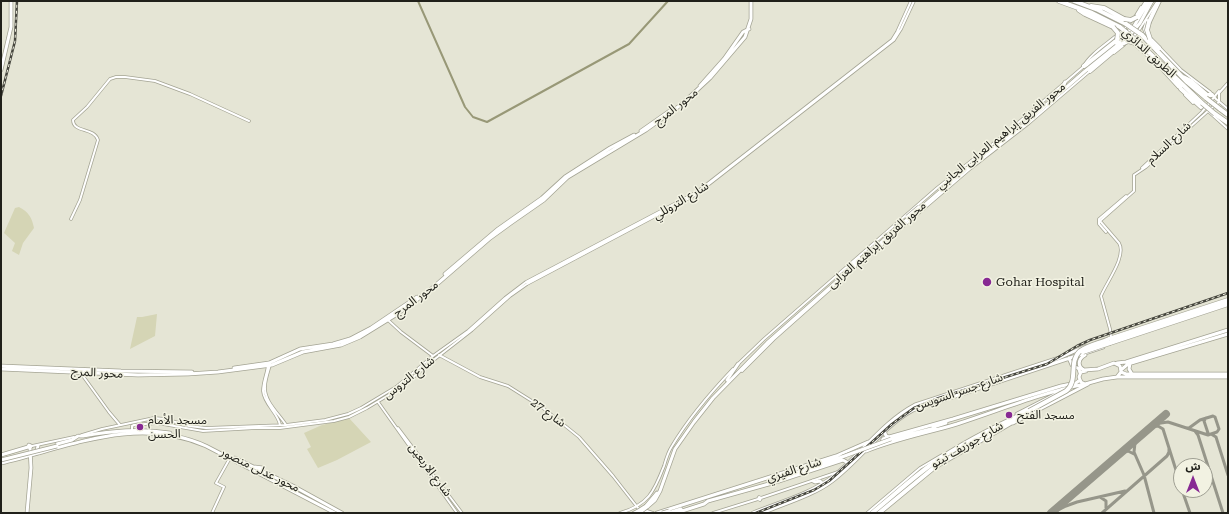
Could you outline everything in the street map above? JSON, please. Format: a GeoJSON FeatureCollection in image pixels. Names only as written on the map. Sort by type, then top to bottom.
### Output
{"type":"FeatureCollection","features":[{"type":"Feature","properties":{"kind":"highway","name":"الطريق الدائري"},"geometry":{"type":"LineString","coordinates":[[1059,1],[1097,15],[1120,30],[1172,73],[1202,107],[1216,114],[1228,123]]}},
{"type":"Feature","properties":{"kind":"highway","name":"الطريق الدائري"},"geometry":{"type":"LineString","coordinates":[[1074,1],[1125,21],[1142,35],[1182,77],[1210,96],[1220,109],[1228,115]]}},
{"type":"Feature","properties":{"kind":"highway"},"geometry":{"type":"LineString","coordinates":[[1125,21],[1131,20],[1137,16],[1148,1]]}},
{"type":"Feature","properties":{"kind":"highway"},"geometry":{"type":"LineString","coordinates":[[1158,1],[1147,30],[1150,39],[1164,57]]}},
{"type":"Feature","properties":{"kind":"highway"},"geometry":{"type":"LineString","coordinates":[[1078,8],[1084,14],[1113,27],[1118,33],[1117,40],[1084,66]]}},
{"type":"Feature","properties":{"kind":"highway"},"geometry":{"type":"LineString","coordinates":[[1091,71],[1128,41],[1136,42]]}},
{"type":"Feature","properties":{"kind":"highway"},"geometry":{"type":"LineString","coordinates":[[1120,338],[1228,300]]}},
{"type":"Feature","properties":{"kind":"highway"},"geometry":{"type":"LineString","coordinates":[[1011,421],[1068,390],[1073,383],[1075,359],[1080,351],[1087,347],[1228,304]]}},
{"type":"Feature","properties":{"kind":"highway","name":"شارع جوزيف تيتو"},"geometry":{"type":"LineString","coordinates":[[872,513],[930,466],[952,451],[1011,421]]}},
{"type":"Feature","properties":{"kind":"highway","name":"شارع جوزيف تيتو"},"geometry":{"type":"LineString","coordinates":[[879,513],[940,463],[1011,421]]}},
{"type":"Feature","properties":{"kind":"main road"},"geometry":{"type":"LineString","coordinates":[[1,70],[2,57],[11,27],[11,1]]}},
{"type":"Feature","properties":{"kind":"main road","name":"محور المرج"},"geometry":{"type":"LineString","coordinates":[[1,369],[175,373],[218,372],[269,365],[304,348],[340,342],[357,336],[425,292],[498,229],[543,199],[567,175],[610,148],[641,131],[687,99],[706,82],[746,37],[751,19],[750,1]]}},
{"type":"Feature","properties":{"kind":"main road","name":"محور الفريق إبراهيم العرابى"},"geometry":{"type":"LineString","coordinates":[[647,506],[658,490],[675,445],[701,409],[727,380],[766,342],[908,217],[1022,126],[1084,72],[1132,33],[1140,23],[1148,1]]}},
{"type":"Feature","properties":{"kind":"main road","name":"محور الفريق إبراهيم العرابى"},"geometry":{"type":"LineString","coordinates":[[920,207],[966,166],[1017,127],[1129,31],[1138,20],[1148,1]]}},
{"type":"Feature","properties":{"kind":"main road"},"geometry":{"type":"LineString","coordinates":[[1084,72],[1091,71]]}},
{"type":"Feature","properties":{"kind":"main road"},"geometry":{"type":"LineString","coordinates":[[1062,88],[1065,82]]}},
{"type":"Feature","properties":{"kind":"main road"},"geometry":{"type":"LineString","coordinates":[[1008,131],[1017,127]]}},
{"type":"Feature","properties":{"kind":"main road","name":"محور الفريق إبراهيم العرابى"},"geometry":{"type":"LineString","coordinates":[[637,512],[655,500],[660,491],[675,449],[694,422],[714,398],[748,362],[836,284],[908,217]]}},
{"type":"Feature","properties":{"kind":"main road","name":"محور المرج"},"geometry":{"type":"LineString","coordinates":[[1,366],[138,375],[220,370],[269,363],[292,354],[348,343],[367,334],[429,291],[443,277]]}},
{"type":"Feature","properties":{"kind":"main road"},"geometry":{"type":"LineString","coordinates":[[1080,373],[1101,369],[1116,363],[1128,361],[1228,330]]}},
{"type":"Feature","properties":{"kind":"main road"},"geometry":{"type":"LineString","coordinates":[[1117,377],[1126,366],[1130,364],[1228,334]]}},
{"type":"Feature","properties":{"kind":"main road","name":"شارع جسر السويس"},"geometry":{"type":"LineString","coordinates":[[941,398],[1059,358],[1084,346],[1111,337],[1120,338]]}},
{"type":"Feature","properties":{"kind":"main road","name":"شارع جسر السويس"},"geometry":{"type":"LineString","coordinates":[[753,513],[822,484],[911,408],[937,399],[994,384],[1091,352],[1119,341],[1120,338]]}},
{"type":"Feature","properties":{"kind":"main road"},"geometry":{"type":"LineString","coordinates":[[1084,346],[1085,350],[1091,352]]}},
{"type":"Feature","properties":{"kind":"main road"},"geometry":{"type":"LineString","coordinates":[[1078,349],[1081,351],[1081,355]]}},
{"type":"Feature","properties":{"kind":"main road"},"geometry":{"type":"LineString","coordinates":[[1086,371],[1081,367],[1079,360],[1091,352]]}},
{"type":"Feature","properties":{"kind":"main road"},"geometry":{"type":"LineString","coordinates":[[1069,358],[1072,365],[1079,369],[1080,380]]}},
{"type":"Feature","properties":{"kind":"main road"},"geometry":{"type":"LineString","coordinates":[[1116,363],[1120,366],[1121,371],[1126,374],[1228,375]]}},
{"type":"Feature","properties":{"kind":"main road"},"geometry":{"type":"LineString","coordinates":[[727,380],[738,364]]}},
{"type":"Feature","properties":{"kind":"main road"},"geometry":{"type":"LineString","coordinates":[[1130,364],[1129,369],[1132,374]]}},
{"type":"Feature","properties":{"kind":"main road"},"geometry":{"type":"LineString","coordinates":[[864,452],[958,424],[1055,390],[1087,384],[1103,379],[1117,377],[1228,375]]}},
{"type":"Feature","properties":{"kind":"main road"},"geometry":{"type":"LineString","coordinates":[[992,380],[994,384]]}},
{"type":"Feature","properties":{"kind":"main road"},"geometry":{"type":"LineString","coordinates":[[1080,380],[1087,384]]}},
{"type":"Feature","properties":{"kind":"main road"},"geometry":{"type":"LineString","coordinates":[[662,513],[766,484],[843,457],[890,438],[939,425],[953,419],[1061,386],[1076,383],[1080,380]]}},
{"type":"Feature","properties":{"kind":"main road","name":"شارع جوزيف تيتو"},"geometry":{"type":"LineString","coordinates":[[1011,421],[1019,421],[1087,384]]}},
{"type":"Feature","properties":{"kind":"main road","name":"شارع جوزيف تيتو"},"geometry":{"type":"LineString","coordinates":[[1011,421],[1040,402],[1062,391],[1065,393],[1065,397]]}},
{"type":"Feature","properties":{"kind":"main road"},"geometry":{"type":"LineString","coordinates":[[1038,396],[1041,398],[1040,402]]}},
{"type":"Feature","properties":{"kind":"main road","name":"شارع جسر السويس"},"geometry":{"type":"LineString","coordinates":[[762,513],[824,487],[834,480],[894,422]]}},
{"type":"Feature","properties":{"kind":"main road"},"geometry":{"type":"LineString","coordinates":[[885,445],[882,442],[883,439],[958,424]]}},
{"type":"Feature","properties":{"kind":"main road","name":"محور عدلى منصور"},"geometry":{"type":"LineString","coordinates":[[57,445],[79,436],[115,431],[133,430],[164,432],[188,438],[210,446],[291,485],[339,512]]}},
{"type":"Feature","properties":{"kind":"main road"},"geometry":{"type":"LineString","coordinates":[[886,431],[885,435],[890,438]]}},
{"type":"Feature","properties":{"kind":"main road","name":"محور عدلى منصور"},"geometry":{"type":"LineString","coordinates":[[79,442],[115,434],[139,433],[157,434],[193,441],[210,448],[291,490],[339,512]]}},
{"type":"Feature","properties":{"kind":"main road"},"geometry":{"type":"LineString","coordinates":[[1,459],[70,442],[79,442]]}},
{"type":"Feature","properties":{"kind":"main road"},"geometry":{"type":"LineString","coordinates":[[1,459],[32,456],[79,442]]}},
{"type":"Feature","properties":{"kind":"main road"},"geometry":{"type":"LineString","coordinates":[[763,480],[783,476],[843,457],[870,442]]}},
{"type":"Feature","properties":{"kind":"main road"},"geometry":{"type":"LineString","coordinates":[[38,446],[37,450],[40,453]]}},
{"type":"Feature","properties":{"kind":"main road"},"geometry":{"type":"LineString","coordinates":[[1,459],[30,447],[32,456],[27,513]]}},
{"type":"Feature","properties":{"kind":"main road"},"geometry":{"type":"LineString","coordinates":[[23,449],[26,453],[25,457]]}},
{"type":"Feature","properties":{"kind":"main road","name":"شارع الفيزي"},"geometry":{"type":"LineString","coordinates":[[668,512],[836,456],[843,457]]}},
{"type":"Feature","properties":{"kind":"main road"},"geometry":{"type":"LineString","coordinates":[[843,457],[848,463]]}},
{"type":"Feature","properties":{"kind":"main road"},"geometry":{"type":"LineString","coordinates":[[250,465],[263,468]]}},
{"type":"Feature","properties":{"kind":"main road"},"geometry":{"type":"LineString","coordinates":[[813,481],[820,481],[822,484]]}},
{"type":"Feature","properties":{"kind":"main road"},"geometry":{"type":"LineString","coordinates":[[287,488],[291,485]]}},
{"type":"Feature","properties":{"kind":"main road"},"geometry":{"type":"LineString","coordinates":[[291,485],[291,490]]}},
{"type":"Feature","properties":{"kind":"main road"},"geometry":{"type":"LineString","coordinates":[[676,513],[704,504],[708,501]]}},
{"type":"Feature","properties":{"kind":"main road"},"geometry":{"type":"LineString","coordinates":[[339,512],[341,507]]}},
{"type":"Feature","properties":{"kind":"main road"},"geometry":{"type":"LineString","coordinates":[[657,513],[668,512]]}},
{"type":"Feature","properties":{"kind":"street","name":"شارع التروللي"},"geometry":{"type":"LineString","coordinates":[[439,354],[527,284],[692,197],[894,40],[898,35],[912,1]]}},
{"type":"Feature","properties":{"kind":"street","name":"محور الفريق إبراهيم العرابى الجانبي"},"geometry":{"type":"LineString","coordinates":[[738,375],[773,339],[906,224],[920,207],[960,168],[1008,131],[1084,66],[1120,30],[1130,23],[1148,1]]}},
{"type":"Feature","properties":{"kind":"street"},"geometry":{"type":"LineString","coordinates":[[1124,44],[1138,32],[1158,1]]}},
{"type":"Feature","properties":{"kind":"street"},"geometry":{"type":"LineString","coordinates":[[1149,14],[1144,27],[1145,32],[1181,70],[1210,96],[1228,109]]}},
{"type":"Feature","properties":{"kind":"street"},"geometry":{"type":"LineString","coordinates":[[1124,44],[1134,44],[1158,65],[1183,93],[1202,107],[1205,105],[1210,96]]}},
{"type":"Feature","properties":{"kind":"street","name":"محور الفريق إبراهيم العرابى الجانبي"},"geometry":{"type":"LineString","coordinates":[[620,513],[637,507],[649,496],[655,488],[669,451],[677,438],[704,402],[738,364],[764,339],[902,219],[920,207],[1029,123],[1091,71]]}},
{"type":"Feature","properties":{"kind":"street"},"geometry":{"type":"LineString","coordinates":[[71,219],[75,212],[98,140],[94,133],[75,127],[73,120],[87,107],[110,79],[120,77],[155,81],[249,121]]}},
{"type":"Feature","properties":{"kind":"street","name":"شارع السلام"},"geometry":{"type":"LineString","coordinates":[[1142,170],[1148,162],[1183,130],[1210,96],[1228,82]]}},
{"type":"Feature","properties":{"kind":"street","name":"شارع السلام"},"geometry":{"type":"LineString","coordinates":[[1220,102],[1219,94],[1228,82]]}},
{"type":"Feature","properties":{"kind":"street"},"geometry":{"type":"LineString","coordinates":[[1182,134],[1220,102]]}},
{"type":"Feature","properties":{"kind":"street"},"geometry":{"type":"LineString","coordinates":[[1208,111],[1228,129]]}},
{"type":"Feature","properties":{"kind":"street"},"geometry":{"type":"LineString","coordinates":[[1182,134],[1183,130]]}},
{"type":"Feature","properties":{"kind":"street","name":"شارع السلام"},"geometry":{"type":"LineString","coordinates":[[1142,170],[1174,141],[1178,143],[1177,139],[1182,134]]}},
{"type":"Feature","properties":{"kind":"street"},"geometry":{"type":"LineString","coordinates":[[1111,337],[1101,296],[1119,260],[1121,249],[1120,244],[1100,221],[1133,192],[1135,189],[1133,177],[1142,170]]}},
{"type":"Feature","properties":{"kind":"street"},"geometry":{"type":"LineString","coordinates":[[902,219],[908,216],[910,218],[906,224]]}},
{"type":"Feature","properties":{"kind":"street"},"geometry":{"type":"LineString","coordinates":[[388,320],[401,332],[433,356]]}},
{"type":"Feature","properties":{"kind":"street","name":"شارع التروس"},"geometry":{"type":"LineString","coordinates":[[358,411],[398,386],[433,356],[439,354]]}},
{"type":"Feature","properties":{"kind":"street","name":"شارع التروس"},"geometry":{"type":"LineString","coordinates":[[378,402],[402,387],[439,354]]}},
{"type":"Feature","properties":{"kind":"street","name":"شارع 27"},"geometry":{"type":"LineString","coordinates":[[439,354],[485,379],[508,386],[552,415],[580,437],[637,507]]}},
{"type":"Feature","properties":{"kind":"street"},"geometry":{"type":"LineString","coordinates":[[269,365],[265,393],[286,425]]}},
{"type":"Feature","properties":{"kind":"street"},"geometry":{"type":"LineString","coordinates":[[269,365],[263,392],[278,418],[280,426]]}},
{"type":"Feature","properties":{"kind":"street"},"geometry":{"type":"LineString","coordinates":[[82,372],[83,376],[120,425]]}},
{"type":"Feature","properties":{"kind":"street"},"geometry":{"type":"LineString","coordinates":[[30,447],[120,425],[156,418],[189,426],[206,428],[280,426],[330,422],[342,419],[378,402]]}},
{"type":"Feature","properties":{"kind":"street","name":"شارع الاربعين"},"geometry":{"type":"LineString","coordinates":[[378,402],[457,513]]}},
{"type":"Feature","properties":{"kind":"street"},"geometry":{"type":"LineString","coordinates":[[280,426],[333,419],[358,411]]}},
{"type":"Feature","properties":{"kind":"street"},"geometry":{"type":"LineString","coordinates":[[176,427],[177,422]]}},
{"type":"Feature","properties":{"kind":"street"},"geometry":{"type":"LineString","coordinates":[[133,430],[133,425],[157,423],[203,431],[263,426]]}},
{"type":"Feature","properties":{"kind":"street","name":"شارع الاربعين"},"geometry":{"type":"LineString","coordinates":[[397,428],[462,513]]}},
{"type":"Feature","properties":{"kind":"street"},"geometry":{"type":"LineString","coordinates":[[867,513],[925,464],[952,451]]}},
{"type":"Feature","properties":{"kind":"street"},"geometry":{"type":"LineString","coordinates":[[211,513],[224,487],[216,483],[230,458]]}},
{"type":"Feature","properties":{"kind":"street"},"geometry":{"type":"LineString","coordinates":[[713,513],[813,481],[839,471]]}},
{"type":"Feature","properties":{"kind":"street"},"geometry":{"type":"LineString","coordinates":[[637,507],[649,513]]}},
{"type":"Feature","properties":{"kind":"street"},"geometry":{"type":"LineString","coordinates":[[637,507],[653,513]]}},
{"type":"Feature","properties":{"kind":"green space"},"geometry":{"type":"Polygon","coordinates":[[[19,207],[30,216],[34,228],[23,243],[19,255],[12,251],[15,243],[4,233],[15,208],[19,207]]]}},
{"type":"Feature","properties":{"kind":"green space"},"geometry":{"type":"Polygon","coordinates":[[[157,314],[155,336],[130,349],[137,317],[157,314]]]}},
{"type":"Feature","properties":{"kind":"green space"},"geometry":{"type":"Polygon","coordinates":[[[349,418],[371,442],[318,468],[307,449],[311,447],[304,433],[322,425],[349,418]]]}},
{"type":"Feature","properties":{"kind":"waterway"},"geometry":{"type":"LineString","coordinates":[[418,1],[465,107],[473,117],[487,122],[629,44],[668,1]]}},
{"type":"Feature","properties":{"kind":"taxiway"},"geometry":{"type":"LineString","coordinates":[[1154,424],[1168,422],[1208,435],[1217,432],[1219,429],[1215,417],[1213,416],[1200,420],[1187,428]]}},
{"type":"Feature","properties":{"kind":"taxiway"},"geometry":{"type":"LineString","coordinates":[[1206,418],[1204,421],[1208,433],[1206,434]]}},
{"type":"Feature","properties":{"kind":"taxiway"},"geometry":{"type":"LineString","coordinates":[[1150,427],[1158,426],[1163,429],[1173,461]]}},
{"type":"Feature","properties":{"kind":"taxiway"},"geometry":{"type":"LineString","coordinates":[[1195,431],[1198,435],[1223,513]]}},
{"type":"Feature","properties":{"kind":"taxiway"},"geometry":{"type":"LineString","coordinates":[[1211,434],[1216,437],[1228,475]]}},
{"type":"Feature","properties":{"kind":"taxiway"},"geometry":{"type":"LineString","coordinates":[[1138,438],[1135,443],[1134,452],[1144,475],[1154,513]]}},
{"type":"Feature","properties":{"kind":"taxiway"},"geometry":{"type":"LineString","coordinates":[[1102,513],[1167,456],[1169,448]]}},
{"type":"Feature","properties":{"kind":"taxiway"},"geometry":{"type":"LineString","coordinates":[[1121,453],[1128,451],[1134,454]]}},
{"type":"Feature","properties":{"kind":"taxiway"},"geometry":{"type":"LineString","coordinates":[[1052,513],[1077,502],[1125,491]]}},
{"type":"Feature","properties":{"kind":"taxiway"},"geometry":{"type":"LineString","coordinates":[[1100,497],[1106,501],[1106,508]]}},
{"type":"Feature","properties":{"kind":"taxiway"},"geometry":{"type":"LineString","coordinates":[[1185,498],[1190,513]]}},
{"type":"Feature","properties":{"kind":"runway"},"geometry":{"type":"LineString","coordinates":[[1051,513],[1166,414]]}},
{"type":"Feature","properties":{"kind":"railway"},"geometry":{"type":"LineString","coordinates":[[1,96],[15,41],[17,1]]}},
{"type":"Feature","properties":{"kind":"railway"},"geometry":{"type":"LineString","coordinates":[[756,513],[814,490],[829,481],[892,424],[914,408],[939,398],[1047,364],[1090,340],[1228,293]]}},
{"type":"Feature","properties":{"kind":"place","name":"Gohar Hospital"},"geometry":{"type":"Point","coordinates":[987,282]}},
{"type":"Feature","properties":{"kind":"place","name":"مسجد الفتح"},"geometry":{"type":"Point","coordinates":[1009,415]}},
{"type":"Feature","properties":{"kind":"place","name":"مسجد الأمام الحسن"},"geometry":{"type":"Point","coordinates":[140,427]}}]}
